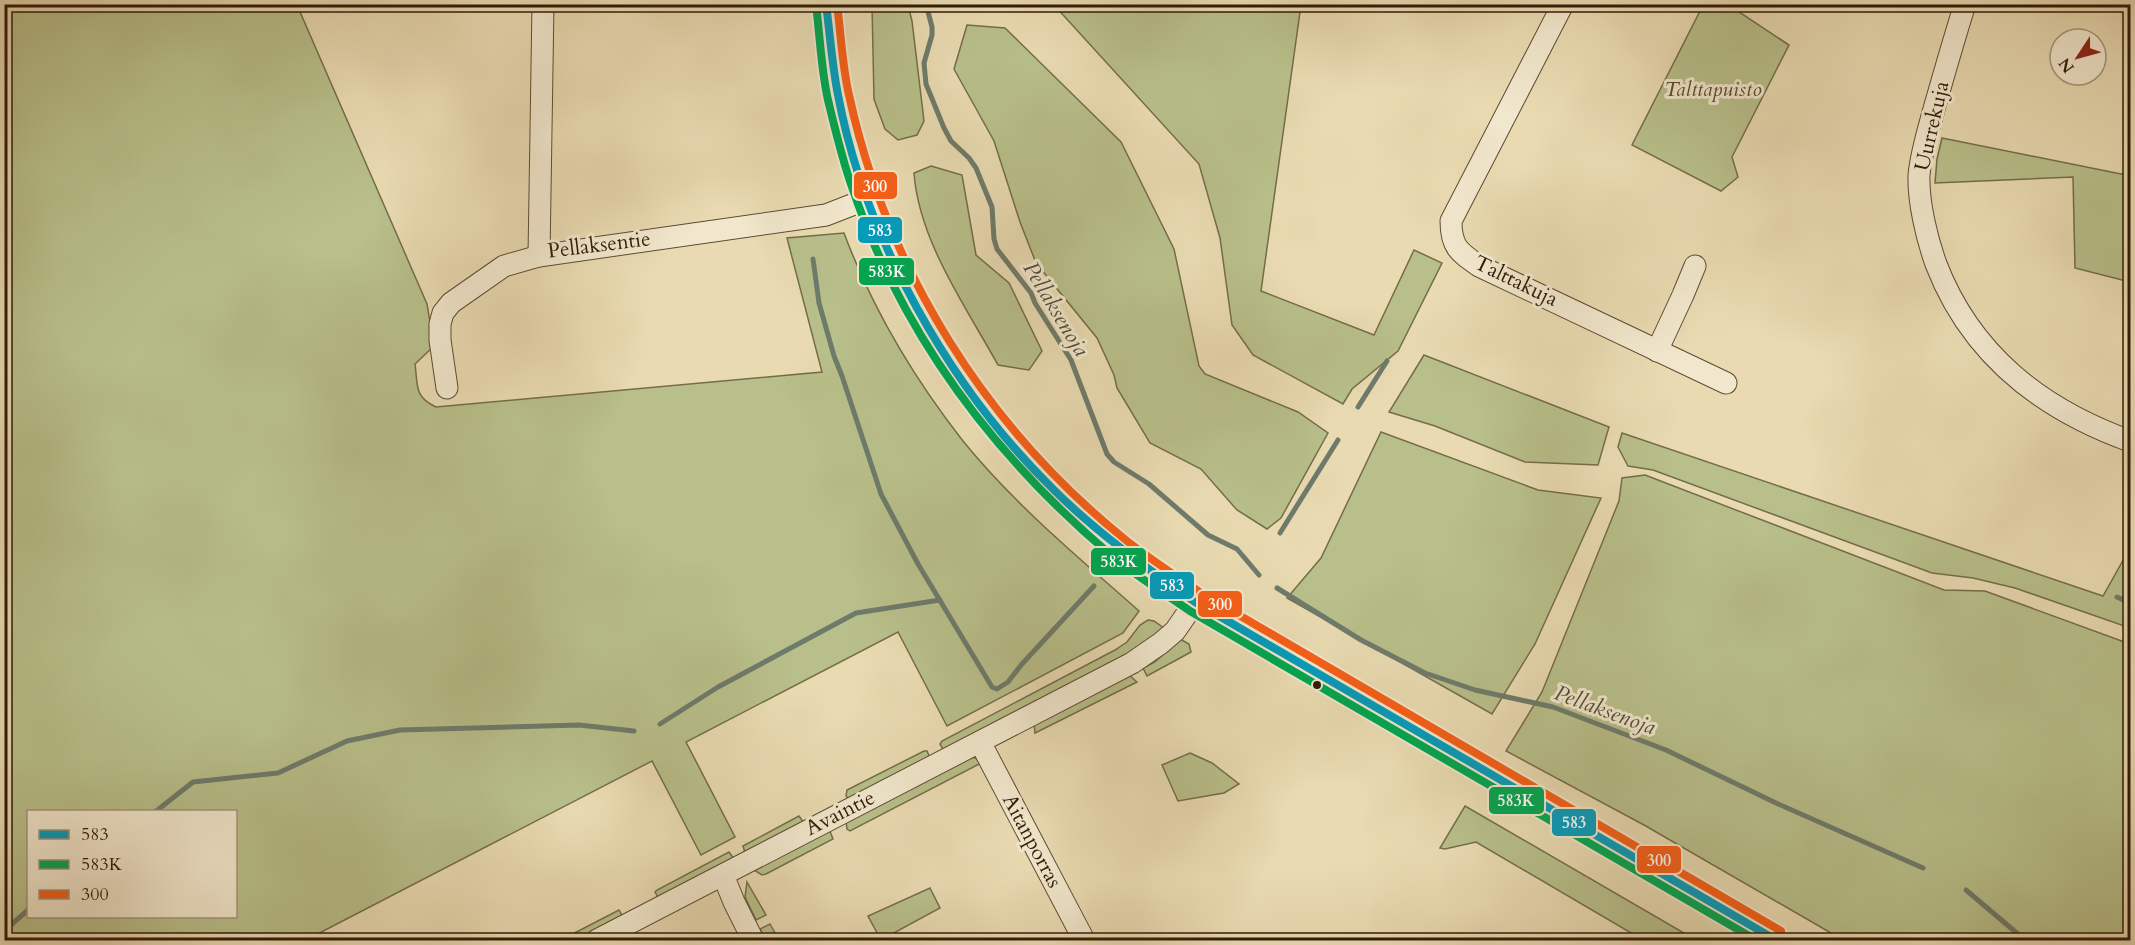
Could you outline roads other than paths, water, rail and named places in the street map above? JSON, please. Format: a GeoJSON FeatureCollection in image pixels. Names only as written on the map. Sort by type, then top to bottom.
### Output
{"type":"FeatureCollection","features":[{"type":"Feature","properties":{"kind":"street","name":"Pellaksentie"},"geometry":{"type":"LineString","coordinates":[[543,4],[539,255],[826,214],[867,200]]}},
{"type":"Feature","properties":{"kind":"street"},"geometry":{"type":"LineString","coordinates":[[826,4],[833,64],[844,124],[867,200],[898,273],[925,327],[961,381],[1018,455],[1056,494],[1101,534],[1163,582],[1195,602],[1776,940]]}},
{"type":"Feature","properties":{"kind":"street","name":"Talttakuja"},"geometry":{"type":"LineString","coordinates":[[1563,4],[1450,221],[1450,236],[1457,249],[1479,266],[1726,383]]}},
{"type":"Feature","properties":{"kind":"street","name":"Uurrekuja"},"geometry":{"type":"LineString","coordinates":[[1965,4],[1926,135],[1919,176],[1926,237],[1941,277],[1965,322],[2004,368],[2056,408],[2100,430],[2130,441]]}},
{"type":"Feature","properties":{"kind":"street"},"geometry":{"type":"LineString","coordinates":[[447,388],[440,340],[440,324],[444,313],[451,303],[504,266],[539,255]]}},
{"type":"Feature","properties":{"kind":"street"},"geometry":{"type":"LineString","coordinates":[[1657,351],[1695,266]]}},
{"type":"Feature","properties":{"kind":"street","name":"Avaintie"},"geometry":{"type":"LineString","coordinates":[[597,940],[1132,663],[1175,631],[1195,602]]}},
{"type":"Feature","properties":{"kind":"street","name":"Aitanporras"},"geometry":{"type":"LineString","coordinates":[[980,742],[1084,940]]}},
{"type":"Feature","properties":{"kind":"street"},"geometry":{"type":"LineString","coordinates":[[723,875],[753,940]]}},
{"type":"Feature","properties":{"kind":"waterway","name":"Pellaksenoja"},"geometry":{"type":"LineString","coordinates":[[926,4],[932,27],[924,63],[926,84],[951,141],[976,168],[992,207],[997,249],[1031,293],[1071,360],[1107,454],[1114,462],[1149,484],[1208,535],[1237,549],[1259,575]]}},
{"type":"Feature","properties":{"kind":"waterway"},"geometry":{"type":"LineString","coordinates":[[813,259],[819,303],[834,356],[881,494],[918,564],[992,687],[997,689],[1008,682],[1094,586]]}},
{"type":"Feature","properties":{"kind":"waterway"},"geometry":{"type":"LineString","coordinates":[[1358,407],[1387,361]]}},
{"type":"Feature","properties":{"kind":"waterway"},"geometry":{"type":"LineString","coordinates":[[1280,533],[1338,440]]}},
{"type":"Feature","properties":{"kind":"waterway","name":"Pellaksenoja"},"geometry":{"type":"LineString","coordinates":[[1277,588],[1361,640],[1425,673],[1475,690],[1553,707],[1666,750],[1776,803],[1923,868]]}},
{"type":"Feature","properties":{"kind":"waterway"},"geometry":{"type":"LineString","coordinates":[[2117,597],[2130,603]]}},
{"type":"Feature","properties":{"kind":"waterway"},"geometry":{"type":"LineString","coordinates":[[660,724],[718,687],[856,613],[940,600]]}},
{"type":"Feature","properties":{"kind":"waterway"},"geometry":{"type":"LineString","coordinates":[[158,810],[193,782],[278,773],[347,741],[400,730],[579,725],[634,731]]}},
{"type":"Feature","properties":{"kind":"waterway","name":"Pellaksenoja"},"geometry":{"type":"LineString","coordinates":[[1966,890],[2025,940]]}},
{"type":"Feature","properties":{"kind":"waterway"},"geometry":{"type":"LineString","coordinates":[[4,931],[27,911]]}},
{"type":"Feature","properties":{"kind":"park label","name":"Talttapuisto"},"geometry":{"type":"Point","coordinates":[1713,89]}}]}
